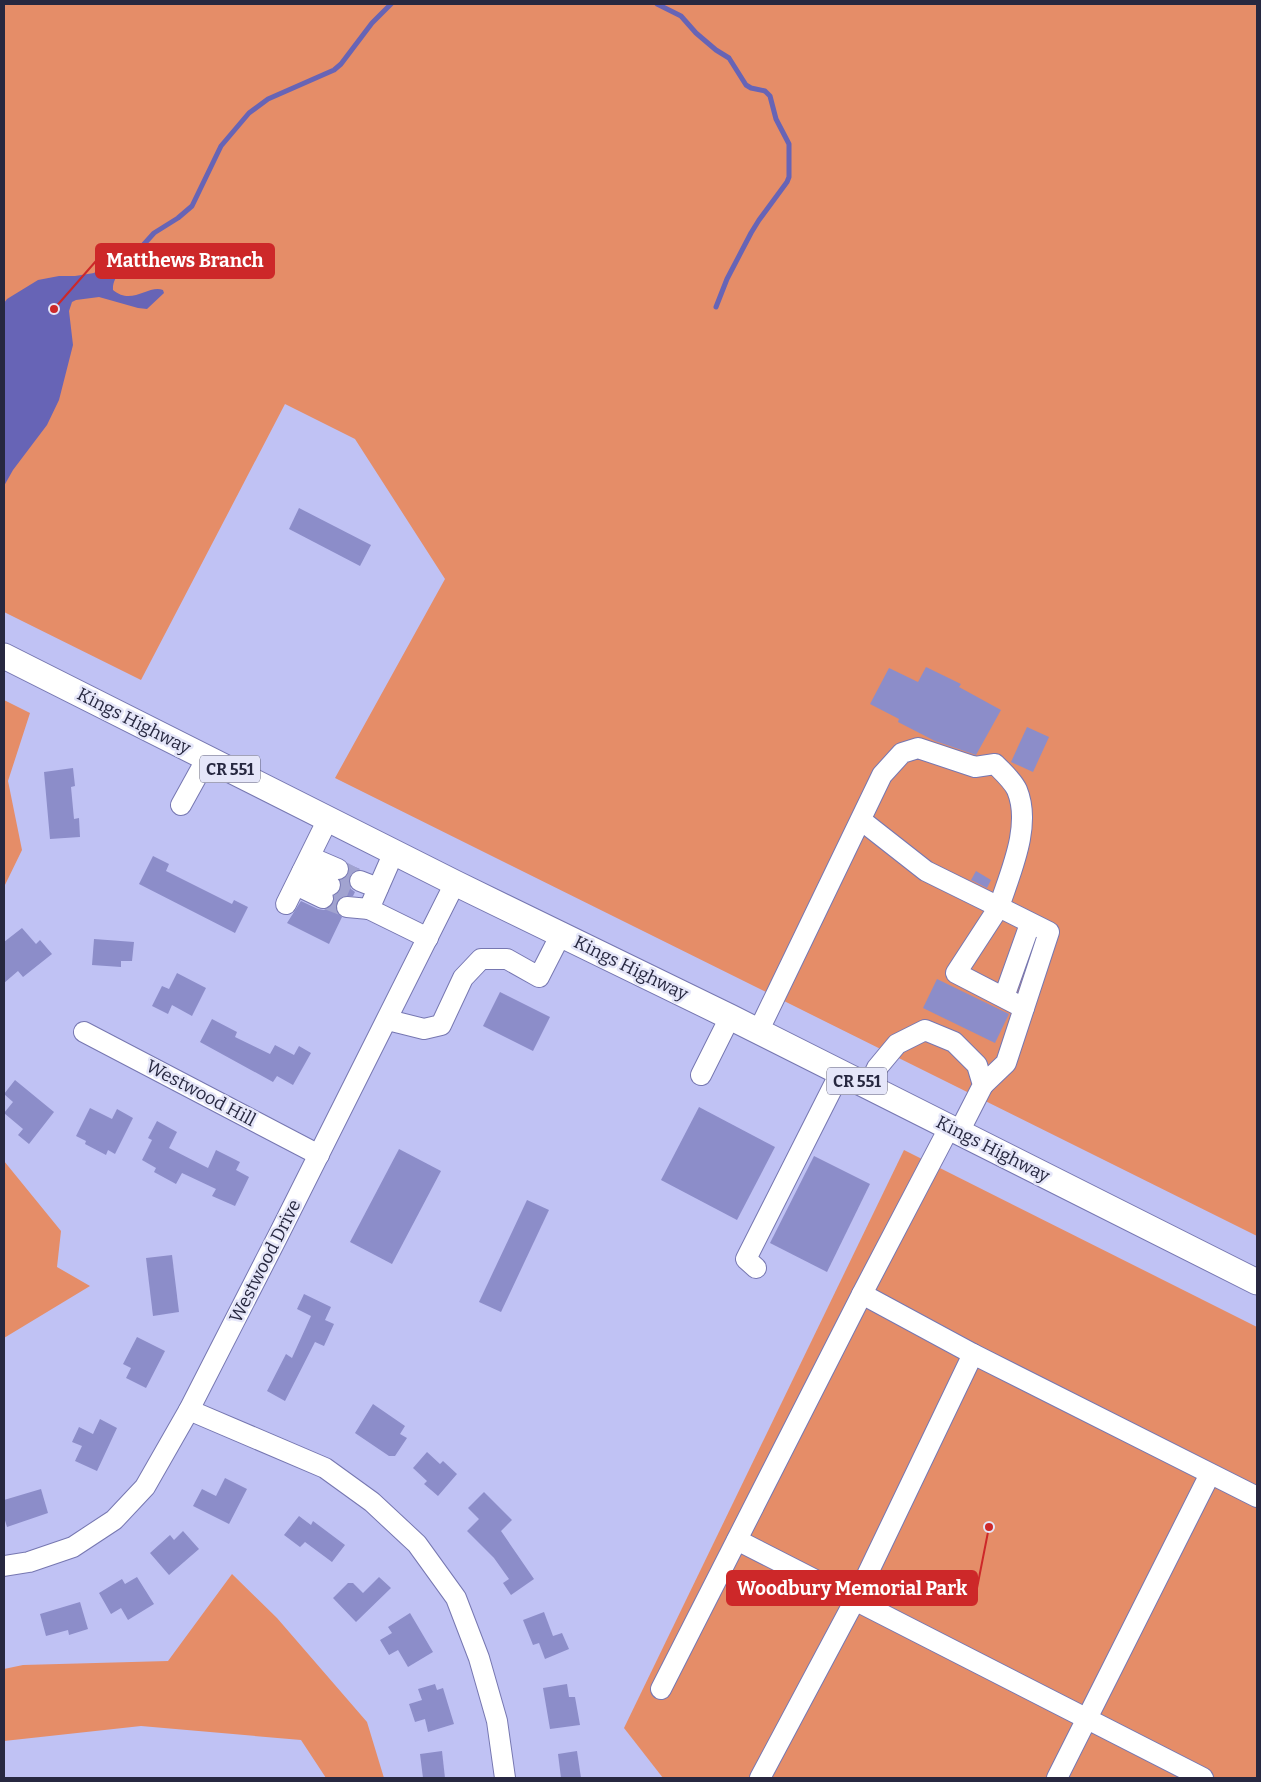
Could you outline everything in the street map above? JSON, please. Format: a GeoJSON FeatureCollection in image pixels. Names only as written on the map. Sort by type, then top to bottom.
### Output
{"type":"FeatureCollection","features":[{"type":"Feature","properties":{"kind":"main road","name":"Kings Highway"},"geometry":{"type":"LineString","coordinates":[[4,656],[455,883],[730,1017],[1257,1282]]}},
{"type":"Feature","properties":{"kind":"street"},"geometry":{"type":"LineString","coordinates":[[758,1032],[882,775],[902,753],[918,748],[975,767],[995,764],[1016,788],[1023,808],[1022,831],[999,907],[956,972],[1024,1008]]}},
{"type":"Feature","properties":{"kind":"street"},"geometry":{"type":"LineString","coordinates":[[181,805],[206,758]]}},
{"type":"Feature","properties":{"kind":"street"},"geometry":{"type":"LineString","coordinates":[[286,904],[328,819]]}},
{"type":"Feature","properties":{"kind":"street"},"geometry":{"type":"LineString","coordinates":[[661,1689],[862,1294],[954,1130],[983,1085],[1006,1063],[1049,932],[926,871],[861,820]]}},
{"type":"Feature","properties":{"kind":"street"},"geometry":{"type":"LineString","coordinates":[[394,852],[363,897],[428,938]]}},
{"type":"Feature","properties":{"kind":"street"},"geometry":{"type":"LineString","coordinates":[[303,871],[330,884],[303,871]]}},
{"type":"Feature","properties":{"kind":"street","name":"Westwood Drive"},"geometry":{"type":"LineString","coordinates":[[4,1566],[29,1562],[73,1547],[114,1520],[145,1488],[189,1410],[388,1020],[455,883]]}},
{"type":"Feature","properties":{"kind":"street"},"geometry":{"type":"LineString","coordinates":[[1004,997],[1030,924]]}},
{"type":"Feature","properties":{"kind":"street"},"geometry":{"type":"LineString","coordinates":[[388,1020],[424,1030],[441,1025],[464,978],[481,959],[507,959],[539,977],[561,934]]}},
{"type":"Feature","properties":{"kind":"street"},"geometry":{"type":"LineString","coordinates":[[701,1075],[730,1017]]}},
{"type":"Feature","properties":{"kind":"street"},"geometry":{"type":"LineString","coordinates":[[868,1087],[877,1068],[897,1044],[925,1030],[954,1042],[977,1065],[983,1085]]}},
{"type":"Feature","properties":{"kind":"street","name":"Westwood Hill"},"geometry":{"type":"LineString","coordinates":[[84,1032],[319,1154]]}},
{"type":"Feature","properties":{"kind":"street"},"geometry":{"type":"LineString","coordinates":[[756,1268],[746,1259],[840,1073]]}},
{"type":"Feature","properties":{"kind":"street"},"geometry":{"type":"LineString","coordinates":[[862,1294],[973,1354],[1257,1498]]}},
{"type":"Feature","properties":{"kind":"street"},"geometry":{"type":"LineString","coordinates":[[760,1778],[855,1600],[973,1354]]}},
{"type":"Feature","properties":{"kind":"street"},"geometry":{"type":"LineString","coordinates":[[189,1410],[325,1468],[372,1502],[417,1544],[456,1598],[479,1658],[497,1721],[505,1778]]}},
{"type":"Feature","properties":{"kind":"street"},"geometry":{"type":"LineString","coordinates":[[1057,1778],[1210,1474]]}},
{"type":"Feature","properties":{"kind":"street"},"geometry":{"type":"LineString","coordinates":[[737,1540],[1203,1778]]}},
{"type":"Feature","properties":{"kind":"shaded area"},"geometry":{"type":"Polygon","coordinates":[[[4,4],[1257,4],[1257,1236],[335,778],[445,579],[355,439],[285,404],[141,680],[4,612],[4,4]]]}},
{"type":"Feature","properties":{"kind":"shaded area"},"geometry":{"type":"Polygon","coordinates":[[[137,244],[139,252],[118,274],[113,284],[113,290],[127,296],[158,289],[163,290],[164,293],[147,309],[99,297],[72,302],[69,311],[73,345],[59,400],[47,425],[13,470],[4,486],[4,303],[7,299],[38,280],[94,273],[131,245],[137,244]]]}},
{"type":"Feature","properties":{"kind":"shaded area"},"geometry":{"type":"Polygon","coordinates":[[[4,700],[30,713],[8,781],[22,850],[4,887],[4,700]]]}},
{"type":"Feature","properties":{"kind":"shaded area"},"geometry":{"type":"Polygon","coordinates":[[[904,1150],[1257,1327],[1257,1778],[663,1778],[624,1728],[904,1150]]]}},
{"type":"Feature","properties":{"kind":"shaded area"},"geometry":{"type":"Polygon","coordinates":[[[4,1161],[61,1231],[57,1267],[90,1286],[4,1338],[4,1161]]]}},
{"type":"Feature","properties":{"kind":"shaded area"},"geometry":{"type":"Polygon","coordinates":[[[232,1574],[277,1618],[367,1722],[384,1778],[326,1778],[301,1740],[141,1726],[4,1741],[4,1669],[23,1665],[168,1661],[232,1574]]]}},
{"type":"Feature","properties":{"kind":"building"},"geometry":{"type":"Polygon","coordinates":[[[299,508],[371,545],[360,566],[289,529],[299,508]]]}},
{"type":"Feature","properties":{"kind":"building"},"geometry":{"type":"Polygon","coordinates":[[[926,667],[961,684],[959,687],[1001,710],[976,755],[935,741],[898,722],[899,719],[870,704],[889,668],[918,682],[926,667]]]}},
{"type":"Feature","properties":{"kind":"building"},"geometry":{"type":"Polygon","coordinates":[[[1027,727],[1049,737],[1033,772],[1011,762],[1027,727]]]}},
{"type":"Feature","properties":{"kind":"building"},"geometry":{"type":"Polygon","coordinates":[[[73,768],[75,786],[71,787],[74,819],[79,818],[80,837],[50,839],[44,772],[73,768]]]}},
{"type":"Feature","properties":{"kind":"building"},"geometry":{"type":"Polygon","coordinates":[[[153,856],[169,864],[166,871],[232,904],[234,900],[248,907],[235,933],[139,884],[153,856]]]}},
{"type":"Feature","properties":{"kind":"building"},"geometry":{"type":"Polygon","coordinates":[[[348,864],[360,869],[353,871],[349,877],[348,883],[355,892],[353,896],[342,896],[337,901],[335,906],[336,912],[342,917],[329,944],[287,923],[301,901],[318,909],[324,910],[330,907],[334,903],[334,896],[341,890],[341,880],[349,873],[348,864]]]}},
{"type":"Feature","properties":{"kind":"building"},"geometry":{"type":"Polygon","coordinates":[[[976,871],[991,880],[987,888],[971,880],[976,871]]]}},
{"type":"Feature","properties":{"kind":"building"},"geometry":{"type":"Polygon","coordinates":[[[22,928],[36,944],[40,940],[52,954],[23,977],[18,971],[4,983],[4,942],[22,928]]]}},
{"type":"Feature","properties":{"kind":"building"},"geometry":{"type":"Polygon","coordinates":[[[94,939],[134,942],[132,961],[121,961],[121,967],[92,965],[94,939]]]}},
{"type":"Feature","properties":{"kind":"building"},"geometry":{"type":"Polygon","coordinates":[[[177,973],[206,988],[192,1016],[172,1005],[168,1014],[152,1006],[162,986],[169,989],[177,973]]]}},
{"type":"Feature","properties":{"kind":"building"},"geometry":{"type":"Polygon","coordinates":[[[937,979],[1009,1014],[995,1043],[923,1008],[937,979]]]}},
{"type":"Feature","properties":{"kind":"building"},"geometry":{"type":"Polygon","coordinates":[[[500,992],[550,1017],[533,1051],[483,1026],[500,992]]]}},
{"type":"Feature","properties":{"kind":"building"},"geometry":{"type":"Polygon","coordinates":[[[212,1019],[237,1032],[235,1037],[270,1054],[275,1045],[294,1055],[299,1046],[311,1053],[293,1085],[277,1076],[273,1082],[200,1042],[212,1019]]]}},
{"type":"Feature","properties":{"kind":"building"},"geometry":{"type":"Polygon","coordinates":[[[15,1080],[54,1112],[29,1144],[18,1135],[23,1129],[4,1113],[13,1102],[4,1094],[15,1080]]]}},
{"type":"Feature","properties":{"kind":"building"},"geometry":{"type":"Polygon","coordinates":[[[699,1107],[775,1147],[737,1220],[661,1180],[699,1107]]]}},
{"type":"Feature","properties":{"kind":"building"},"geometry":{"type":"Polygon","coordinates":[[[90,1108],[112,1119],[117,1109],[133,1118],[115,1154],[108,1150],[106,1155],[85,1144],[86,1141],[76,1136],[90,1108]]]}},
{"type":"Feature","properties":{"kind":"building"},"geometry":{"type":"Polygon","coordinates":[[[157,1121],[177,1132],[169,1148],[208,1168],[216,1150],[240,1162],[236,1170],[249,1177],[235,1206],[212,1196],[216,1189],[182,1173],[176,1184],[154,1172],[156,1168],[142,1160],[152,1140],[148,1138],[157,1121]]]}},
{"type":"Feature","properties":{"kind":"building"},"geometry":{"type":"Polygon","coordinates":[[[399,1149],[441,1171],[392,1264],[350,1242],[399,1149]]]}},
{"type":"Feature","properties":{"kind":"building"},"geometry":{"type":"Polygon","coordinates":[[[814,1156],[870,1184],[827,1272],[770,1243],[814,1156]]]}},
{"type":"Feature","properties":{"kind":"building"},"geometry":{"type":"Polygon","coordinates":[[[527,1200],[549,1210],[501,1312],[479,1302],[527,1200]]]}},
{"type":"Feature","properties":{"kind":"building"},"geometry":{"type":"Polygon","coordinates":[[[172,1255],[179,1312],[153,1316],[146,1258],[172,1255]]]}},
{"type":"Feature","properties":{"kind":"building"},"geometry":{"type":"Polygon","coordinates":[[[304,1294],[331,1307],[325,1320],[334,1324],[324,1346],[315,1342],[285,1401],[267,1391],[286,1354],[292,1358],[311,1316],[297,1309],[304,1294]]]}},
{"type":"Feature","properties":{"kind":"building"},"geometry":{"type":"Polygon","coordinates":[[[137,1337],[165,1351],[146,1388],[126,1378],[131,1368],[123,1364],[137,1337]]]}},
{"type":"Feature","properties":{"kind":"building"},"geometry":{"type":"Polygon","coordinates":[[[373,1404],[405,1426],[400,1434],[407,1438],[395,1456],[389,1456],[355,1433],[373,1404]]]}},
{"type":"Feature","properties":{"kind":"building"},"geometry":{"type":"Polygon","coordinates":[[[100,1419],[117,1428],[97,1471],[75,1461],[82,1446],[72,1442],[79,1427],[93,1434],[100,1419]]]}},
{"type":"Feature","properties":{"kind":"building"},"geometry":{"type":"Polygon","coordinates":[[[427,1452],[440,1464],[443,1461],[457,1474],[438,1496],[424,1484],[427,1481],[413,1468],[427,1452]]]}},
{"type":"Feature","properties":{"kind":"building"},"geometry":{"type":"Polygon","coordinates":[[[225,1478],[247,1489],[229,1524],[193,1506],[202,1489],[216,1496],[225,1478]]]}},
{"type":"Feature","properties":{"kind":"building"},"geometry":{"type":"Polygon","coordinates":[[[41,1489],[48,1513],[7,1527],[4,1517],[4,1500],[41,1489]]]}},
{"type":"Feature","properties":{"kind":"building"},"geometry":{"type":"Polygon","coordinates":[[[484,1492],[512,1520],[501,1531],[534,1579],[511,1595],[503,1583],[509,1579],[494,1558],[467,1531],[479,1519],[468,1508],[484,1492]]]}},
{"type":"Feature","properties":{"kind":"building"},"geometry":{"type":"Polygon","coordinates":[[[299,1516],[311,1525],[313,1521],[345,1545],[332,1562],[305,1542],[300,1547],[284,1535],[299,1516]]]}},
{"type":"Feature","properties":{"kind":"building"},"geometry":{"type":"Polygon","coordinates":[[[183,1531],[199,1549],[169,1575],[150,1553],[170,1535],[174,1540],[183,1531]]]}},
{"type":"Feature","properties":{"kind":"building"},"geometry":{"type":"Polygon","coordinates":[[[137,1577],[154,1604],[128,1620],[121,1608],[111,1614],[99,1593],[122,1579],[125,1584],[137,1577]]]}},
{"type":"Feature","properties":{"kind":"building"},"geometry":{"type":"Polygon","coordinates":[[[379,1577],[391,1588],[356,1622],[333,1598],[348,1583],[353,1583],[363,1593],[379,1577]]]}},
{"type":"Feature","properties":{"kind":"building"},"geometry":{"type":"Polygon","coordinates":[[[80,1602],[88,1629],[69,1635],[68,1630],[46,1636],[40,1614],[80,1602]]]}},
{"type":"Feature","properties":{"kind":"building"},"geometry":{"type":"Polygon","coordinates":[[[544,1612],[553,1636],[562,1633],[569,1649],[545,1659],[539,1643],[533,1645],[523,1620],[544,1612]]]}},
{"type":"Feature","properties":{"kind":"building"},"geometry":{"type":"Polygon","coordinates":[[[410,1613],[433,1652],[408,1667],[398,1650],[389,1655],[380,1640],[392,1633],[388,1627],[410,1613]]]}},
{"type":"Feature","properties":{"kind":"building"},"geometry":{"type":"Polygon","coordinates":[[[435,1684],[437,1690],[443,1688],[454,1724],[428,1732],[425,1719],[415,1722],[409,1704],[422,1700],[418,1689],[435,1684]]]}},
{"type":"Feature","properties":{"kind":"building"},"geometry":{"type":"Polygon","coordinates":[[[567,1684],[569,1697],[575,1697],[580,1725],[550,1729],[543,1688],[567,1684]]]}},
{"type":"Feature","properties":{"kind":"building"},"geometry":{"type":"Polygon","coordinates":[[[442,1751],[445,1778],[423,1778],[420,1754],[442,1751]]]}},
{"type":"Feature","properties":{"kind":"building"},"geometry":{"type":"Polygon","coordinates":[[[577,1751],[581,1778],[561,1778],[558,1754],[577,1751]]]}},
{"type":"Feature","properties":{"kind":"waterway"},"geometry":{"type":"LineString","coordinates":[[136,253],[154,233],[178,218],[192,206],[221,146],[249,113],[268,99],[334,70],[341,64],[372,23],[391,4]]}},
{"type":"Feature","properties":{"kind":"waterway"},"geometry":{"type":"LineString","coordinates":[[657,4],[681,16],[696,33],[729,58],[746,85],[765,91],[770,96],[776,119],[789,144],[789,177],[787,182],[751,233],[727,279],[716,307]]}},
{"type":"Feature","properties":{"kind":"tunnel"},"geometry":{"type":"LineString","coordinates":[[338,869],[360,881]]}},
{"type":"Feature","properties":{"kind":"tunnel"},"geometry":{"type":"LineString","coordinates":[[330,885],[353,895]]}},
{"type":"Feature","properties":{"kind":"tunnel"},"geometry":{"type":"LineString","coordinates":[[323,898],[347,907]]}},
{"type":"Feature","properties":{"kind":"place","name":"Matthews Branch"},"geometry":{"type":"Point","coordinates":[54,309]}},
{"type":"Feature","properties":{"kind":"place","name":"Woodbury Memorial Park"},"geometry":{"type":"Point","coordinates":[989,1527]}}]}
